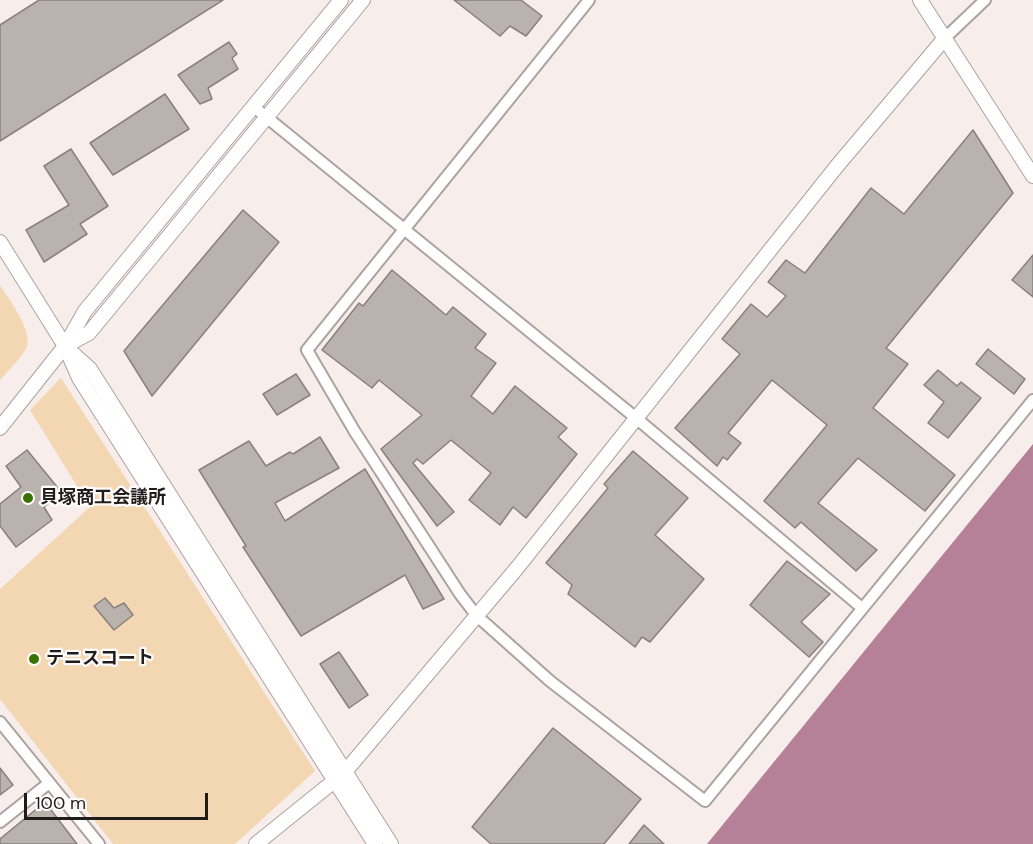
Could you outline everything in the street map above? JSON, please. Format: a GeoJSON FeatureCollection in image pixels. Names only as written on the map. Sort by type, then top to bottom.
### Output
{"type":"FeatureCollection","features":[{"type":"Feature","properties":{"kind":"street"},"geometry":{"type":"LineString","coordinates":[[0,428],[65,346],[85,311],[341,0]]}},
{"type":"Feature","properties":{"kind":"street"},"geometry":{"type":"LineString","coordinates":[[65,346],[89,333],[363,0]]}},
{"type":"Feature","properties":{"kind":"street"},"geometry":{"type":"LineString","coordinates":[[589,0],[307,350],[361,442],[476,615],[550,681],[705,801],[1033,400]]}},
{"type":"Feature","properties":{"kind":"street"},"geometry":{"type":"LineString","coordinates":[[920,0],[1033,176]]}},
{"type":"Feature","properties":{"kind":"street"},"geometry":{"type":"LineString","coordinates":[[256,844],[339,777],[517,568],[837,166],[945,38],[985,0]]}},
{"type":"Feature","properties":{"kind":"street"},"geometry":{"type":"LineString","coordinates":[[254,106],[636,418],[862,608]]}},
{"type":"Feature","properties":{"kind":"street"},"geometry":{"type":"LineString","coordinates":[[0,242],[65,346],[90,369],[339,777],[375,844]]}},
{"type":"Feature","properties":{"kind":"street"},"geometry":{"type":"LineString","coordinates":[[0,722],[99,844]]}},
{"type":"Feature","properties":{"kind":"street"},"geometry":{"type":"LineString","coordinates":[[339,777],[391,844]]}},
{"type":"Feature","properties":{"kind":"street"},"geometry":{"type":"LineString","coordinates":[[0,822],[49,783]]}},
{"type":"Feature","properties":{"kind":"shaded area"},"geometry":{"type":"Polygon","coordinates":[[[0,285],[23,323],[28,339],[22,354],[0,380],[0,285]]]}},
{"type":"Feature","properties":{"kind":"shaded area"},"geometry":{"type":"Polygon","coordinates":[[[61,378],[315,771],[235,844],[113,844],[0,699],[0,589],[90,507],[30,410],[61,378]]]}},
{"type":"Feature","properties":{"kind":"shaded area"},"geometry":{"type":"Polygon","coordinates":[[[1033,444],[1033,844],[707,844],[1033,444]]]}},
{"type":"Feature","properties":{"kind":"building"},"geometry":{"type":"Polygon","coordinates":[[[39,0],[223,0],[0,141],[0,25],[39,0]]]}},
{"type":"Feature","properties":{"kind":"building"},"geometry":{"type":"Polygon","coordinates":[[[454,0],[521,0],[542,16],[526,36],[510,26],[500,36],[454,0]]]}},
{"type":"Feature","properties":{"kind":"building"},"geometry":{"type":"Polygon","coordinates":[[[229,42],[237,54],[232,58],[238,69],[208,88],[212,99],[200,104],[178,75],[229,42]]]}},
{"type":"Feature","properties":{"kind":"building"},"geometry":{"type":"Polygon","coordinates":[[[165,94],[189,129],[113,175],[90,143],[165,94]]]}},
{"type":"Feature","properties":{"kind":"building"},"geometry":{"type":"Polygon","coordinates":[[[973,130],[1013,193],[886,348],[908,364],[873,408],[955,475],[925,511],[858,458],[818,503],[877,550],[856,571],[801,522],[795,528],[764,501],[827,425],[772,380],[728,433],[741,443],[727,460],[723,457],[717,466],[675,428],[740,354],[722,339],[751,304],[767,317],[786,296],[768,282],[786,260],[805,273],[871,188],[904,214],[973,130]]]}},
{"type":"Feature","properties":{"kind":"building"},"geometry":{"type":"Polygon","coordinates":[[[71,149],[108,206],[80,224],[87,234],[44,262],[26,230],[69,205],[44,166],[71,149]]]}},
{"type":"Feature","properties":{"kind":"building"},"geometry":{"type":"Polygon","coordinates":[[[243,210],[279,242],[152,396],[124,351],[243,210]]]}},
{"type":"Feature","properties":{"kind":"building"},"geometry":{"type":"Polygon","coordinates":[[[1033,255],[1033,297],[1012,280],[1033,255]]]}},
{"type":"Feature","properties":{"kind":"building"},"geometry":{"type":"Polygon","coordinates":[[[392,270],[446,315],[453,307],[486,334],[475,348],[496,363],[471,396],[493,414],[515,386],[567,428],[558,437],[577,454],[526,518],[513,507],[500,525],[469,500],[491,473],[451,440],[423,464],[417,459],[413,463],[454,512],[437,526],[381,449],[422,415],[379,380],[372,388],[322,350],[359,303],[363,306],[392,270]]]}},
{"type":"Feature","properties":{"kind":"building"},"geometry":{"type":"Polygon","coordinates":[[[988,349],[1025,379],[1014,394],[976,364],[988,349]]]}},
{"type":"Feature","properties":{"kind":"building"},"geometry":{"type":"Polygon","coordinates":[[[938,370],[957,386],[961,382],[981,398],[948,438],[928,423],[944,402],[924,385],[938,370]]]}},
{"type":"Feature","properties":{"kind":"building"},"geometry":{"type":"Polygon","coordinates":[[[296,374],[310,395],[277,415],[263,394],[296,374]]]}},
{"type":"Feature","properties":{"kind":"building"},"geometry":{"type":"Polygon","coordinates":[[[320,437],[339,468],[275,503],[285,521],[365,469],[444,599],[423,609],[405,575],[301,636],[243,547],[246,546],[199,470],[249,441],[266,466],[290,452],[293,454],[320,437]]]}},
{"type":"Feature","properties":{"kind":"building","name":"貝塚商工会議所"},"geometry":{"type":"Polygon","coordinates":[[[27,450],[58,488],[47,495],[51,501],[44,507],[52,520],[16,547],[0,526],[0,504],[21,487],[6,466],[27,450]]]}},
{"type":"Feature","properties":{"kind":"building"},"geometry":{"type":"Polygon","coordinates":[[[633,451],[688,498],[655,535],[704,579],[650,642],[642,637],[635,647],[568,594],[572,585],[546,563],[608,488],[604,484],[633,451]]]}},
{"type":"Feature","properties":{"kind":"building"},"geometry":{"type":"Polygon","coordinates":[[[787,561],[830,594],[801,622],[823,642],[809,657],[750,605],[787,561]]]}},
{"type":"Feature","properties":{"kind":"building"},"geometry":{"type":"Polygon","coordinates":[[[105,598],[114,608],[124,603],[133,615],[114,630],[94,606],[105,598]]]}},
{"type":"Feature","properties":{"kind":"building"},"geometry":{"type":"Polygon","coordinates":[[[339,652],[368,695],[349,708],[320,664],[339,652]]]}},
{"type":"Feature","properties":{"kind":"building"},"geometry":{"type":"Polygon","coordinates":[[[553,728],[641,799],[604,844],[491,844],[472,827],[553,728]]]}},
{"type":"Feature","properties":{"kind":"building"},"geometry":{"type":"Polygon","coordinates":[[[0,768],[13,785],[0,795],[0,768]]]}},
{"type":"Feature","properties":{"kind":"building"},"geometry":{"type":"Polygon","coordinates":[[[45,802],[77,844],[0,844],[0,839],[45,802]]]}},
{"type":"Feature","properties":{"kind":"building"},"geometry":{"type":"Polygon","coordinates":[[[644,825],[664,844],[629,844],[644,825]]]}},
{"type":"Feature","properties":{"kind":"place","name":"貝塚商工会議所"},"geometry":{"type":"Point","coordinates":[28,498]}},
{"type":"Feature","properties":{"kind":"place","name":"テニスコート"},"geometry":{"type":"Point","coordinates":[34,659]}}]}
